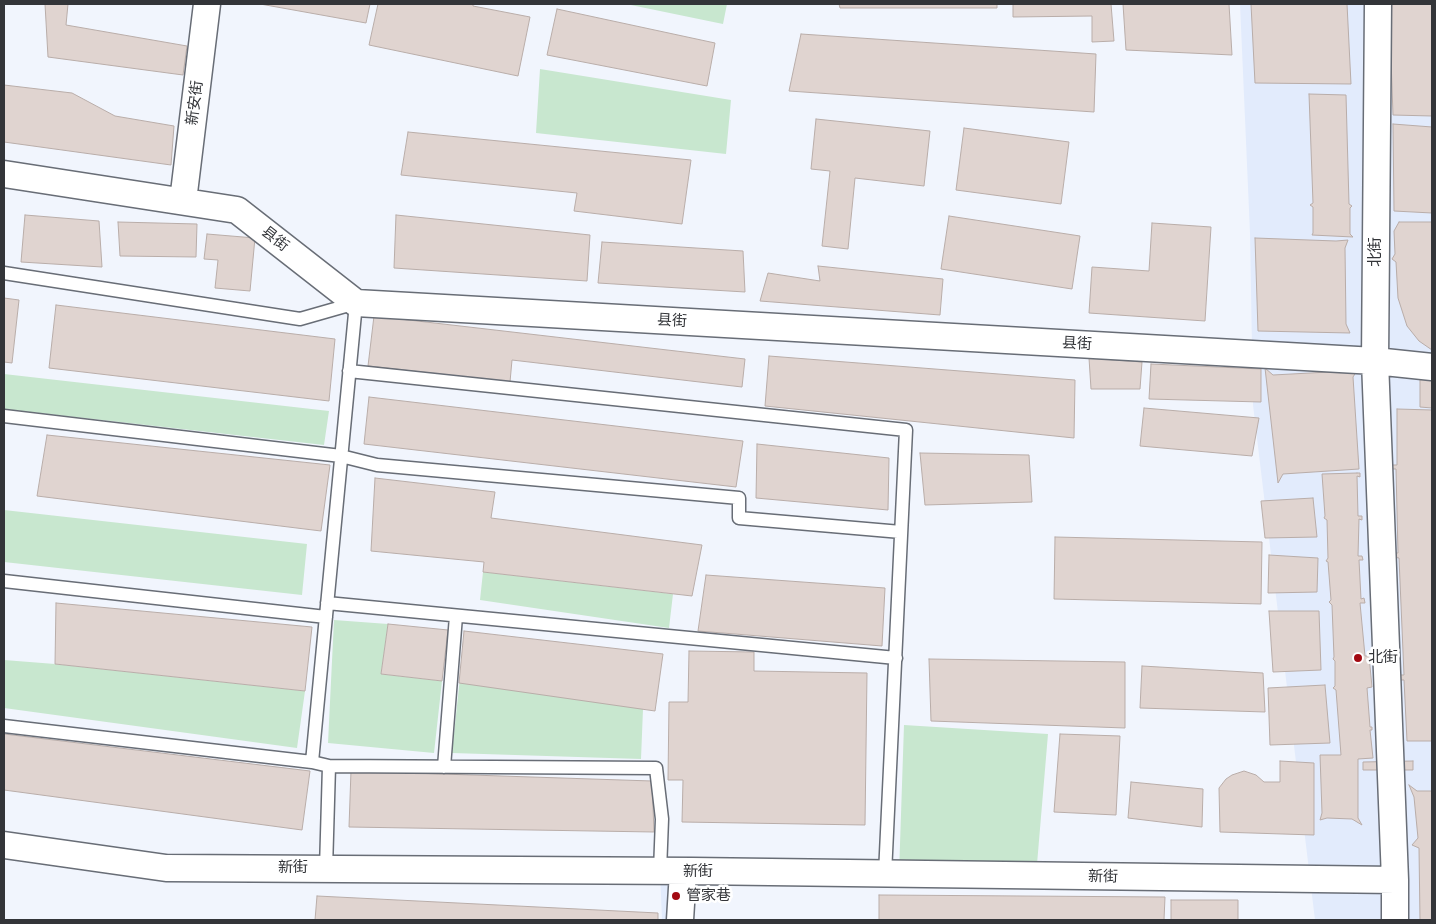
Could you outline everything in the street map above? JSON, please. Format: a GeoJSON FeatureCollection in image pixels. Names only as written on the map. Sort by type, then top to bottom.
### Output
{"type":"FeatureCollection","features":[{"type":"Feature","properties":{"kind":"street","name":"新安街"},"geometry":{"type":"LineString","coordinates":[[182,201],[207,4]]}},
{"type":"Feature","properties":{"kind":"street","name":"北街"},"geometry":{"type":"LineString","coordinates":[[1378,4],[1375,361],[1395,920]]}},
{"type":"Feature","properties":{"kind":"street","name":"县街"},"geometry":{"type":"LineString","coordinates":[[4,174],[238,210],[356,303],[1375,361],[1432,367]]}},
{"type":"Feature","properties":{"kind":"street","name":"新街"},"geometry":{"type":"LineString","coordinates":[[4,845],[166,868],[672,871],[1395,880]]}},
{"type":"Feature","properties":{"kind":"street"},"geometry":{"type":"LineString","coordinates":[[672,871],[680,920]]}},
{"type":"Feature","properties":{"kind":"lane"},"geometry":{"type":"LineString","coordinates":[[4,273],[300,319],[356,303],[312,762]]}},
{"type":"Feature","properties":{"kind":"lane"},"geometry":{"type":"LineString","coordinates":[[349,371],[906,430],[885,874]]}},
{"type":"Feature","properties":{"kind":"lane"},"geometry":{"type":"LineString","coordinates":[[4,416],[341,456],[377,465],[739,498],[738,518],[901,532]]}},
{"type":"Feature","properties":{"kind":"lane"},"geometry":{"type":"LineString","coordinates":[[4,581],[326,618]]}},
{"type":"Feature","properties":{"kind":"lane"},"geometry":{"type":"LineString","coordinates":[[327,603],[896,658]]}},
{"type":"Feature","properties":{"kind":"lane"},"geometry":{"type":"LineString","coordinates":[[444,767],[456,616]]}},
{"type":"Feature","properties":{"kind":"lane"},"geometry":{"type":"LineString","coordinates":[[4,726],[312,762],[330,766],[656,768],[662,819],[672,871]]}},
{"type":"Feature","properties":{"kind":"lane"},"geometry":{"type":"LineString","coordinates":[[326,869],[330,766]]}},
{"type":"Feature","properties":{"kind":"shaded area","name":"北街"},"geometry":{"type":"Polygon","coordinates":[[[1240,4],[1432,4],[1432,920],[1315,920],[1253,405],[1250,233],[1240,4]]]}},
{"type":"Feature","properties":{"kind":"shaded area","name":"管家巷"},"geometry":{"type":"Polygon","coordinates":[[[660,871],[692,871],[690,920],[662,920],[660,871]]]}},
{"type":"Feature","properties":{"kind":"green space"},"geometry":{"type":"Polygon","coordinates":[[[626,4],[727,4],[723,24],[626,4]]]}},
{"type":"Feature","properties":{"kind":"green space"},"geometry":{"type":"Polygon","coordinates":[[[540,69],[731,100],[726,154],[536,133],[540,69]]]}},
{"type":"Feature","properties":{"kind":"green space"},"geometry":{"type":"Polygon","coordinates":[[[4,374],[329,411],[324,445],[4,409],[4,374]]]}},
{"type":"Feature","properties":{"kind":"green space"},"geometry":{"type":"Polygon","coordinates":[[[4,510],[307,544],[302,595],[4,562],[4,510]]]}},
{"type":"Feature","properties":{"kind":"green space"},"geometry":{"type":"Polygon","coordinates":[[[483,572],[673,594],[669,628],[480,600],[483,572]]]}},
{"type":"Feature","properties":{"kind":"green space"},"geometry":{"type":"Polygon","coordinates":[[[334,620],[388,624],[381,674],[442,681],[434,753],[328,743],[334,620]]]}},
{"type":"Feature","properties":{"kind":"green space"},"geometry":{"type":"Polygon","coordinates":[[[4,660],[305,691],[297,748],[4,708],[4,660]]]}},
{"type":"Feature","properties":{"kind":"green space"},"geometry":{"type":"Polygon","coordinates":[[[461,668],[644,684],[641,759],[452,753],[461,668]]]}},
{"type":"Feature","properties":{"kind":"green space"},"geometry":{"type":"Polygon","coordinates":[[[904,725],[1048,734],[1036,876],[899,874],[904,725]]]}},
{"type":"Feature","properties":{"kind":"building"},"geometry":{"type":"Polygon","coordinates":[[[45,4],[68,4],[66,25],[187,46],[183,75],[48,57],[45,4]]]}},
{"type":"Feature","properties":{"kind":"building"},"geometry":{"type":"Polygon","coordinates":[[[260,4],[370,4],[366,23],[260,4]]]}},
{"type":"Feature","properties":{"kind":"building"},"geometry":{"type":"Polygon","coordinates":[[[378,4],[473,4],[473,6],[530,17],[518,76],[369,45],[378,4]]]}},
{"type":"Feature","properties":{"kind":"building"},"geometry":{"type":"Polygon","coordinates":[[[839,4],[997,4],[997,8],[840,8],[839,4]]]}},
{"type":"Feature","properties":{"kind":"building"},"geometry":{"type":"Polygon","coordinates":[[[1013,4],[1111,4],[1114,41],[1092,42],[1092,16],[1013,17],[1013,4]]]}},
{"type":"Feature","properties":{"kind":"building"},"geometry":{"type":"Polygon","coordinates":[[[1123,4],[1229,4],[1232,55],[1126,50],[1123,4]]]}},
{"type":"Feature","properties":{"kind":"building"},"geometry":{"type":"Polygon","coordinates":[[[1251,4],[1347,4],[1351,84],[1255,83],[1251,4]]]}},
{"type":"Feature","properties":{"kind":"building"},"geometry":{"type":"Polygon","coordinates":[[[1389,4],[1432,4],[1432,116],[1393,115],[1389,4]]]}},
{"type":"Feature","properties":{"kind":"building"},"geometry":{"type":"Polygon","coordinates":[[[557,9],[715,43],[707,86],[547,55],[557,9]]]}},
{"type":"Feature","properties":{"kind":"building"},"geometry":{"type":"Polygon","coordinates":[[[801,34],[1096,54],[1094,112],[789,91],[801,34]]]}},
{"type":"Feature","properties":{"kind":"building"},"geometry":{"type":"Polygon","coordinates":[[[4,85],[72,93],[115,116],[174,126],[171,165],[4,142],[4,85]]]}},
{"type":"Feature","properties":{"kind":"building"},"geometry":{"type":"Polygon","coordinates":[[[1309,94],[1346,95],[1349,204],[1352,206],[1350,208],[1350,234],[1353,237],[1312,235],[1313,207],[1310,205],[1313,203],[1309,94]]]}},
{"type":"Feature","properties":{"kind":"building"},"geometry":{"type":"Polygon","coordinates":[[[816,119],[930,131],[924,186],[855,178],[848,249],[822,246],[830,171],[811,169],[816,119]]]}},
{"type":"Feature","properties":{"kind":"building"},"geometry":{"type":"Polygon","coordinates":[[[1393,124],[1432,127],[1432,213],[1394,211],[1393,124]]]}},
{"type":"Feature","properties":{"kind":"building"},"geometry":{"type":"Polygon","coordinates":[[[964,128],[1069,142],[1061,204],[956,190],[964,128]]]}},
{"type":"Feature","properties":{"kind":"building"},"geometry":{"type":"Polygon","coordinates":[[[408,132],[691,160],[682,224],[574,211],[577,193],[401,175],[408,132]]]}},
{"type":"Feature","properties":{"kind":"building"},"geometry":{"type":"Polygon","coordinates":[[[25,215],[99,221],[102,267],[21,262],[25,215]]]}},
{"type":"Feature","properties":{"kind":"building"},"geometry":{"type":"Polygon","coordinates":[[[396,215],[590,235],[587,281],[394,268],[396,215]]]}},
{"type":"Feature","properties":{"kind":"building"},"geometry":{"type":"Polygon","coordinates":[[[949,216],[1080,236],[1072,289],[941,269],[949,216]]]}},
{"type":"Feature","properties":{"kind":"building"},"geometry":{"type":"Polygon","coordinates":[[[118,222],[197,224],[196,257],[120,256],[118,222]]]}},
{"type":"Feature","properties":{"kind":"building"},"geometry":{"type":"Polygon","coordinates":[[[1399,222],[1432,222],[1432,350],[1419,341],[1407,326],[1398,298],[1396,262],[1392,259],[1395,254],[1394,231],[1399,222]]]}},
{"type":"Feature","properties":{"kind":"building"},"geometry":{"type":"Polygon","coordinates":[[[1152,223],[1211,227],[1205,321],[1089,313],[1092,267],[1149,271],[1152,223]]]}},
{"type":"Feature","properties":{"kind":"building"},"geometry":{"type":"Polygon","coordinates":[[[207,234],[255,238],[250,291],[215,288],[218,260],[204,259],[207,234]]]}},
{"type":"Feature","properties":{"kind":"building"},"geometry":{"type":"Polygon","coordinates":[[[1255,238],[1348,240],[1345,248],[1346,324],[1350,333],[1258,331],[1255,238]]]}},
{"type":"Feature","properties":{"kind":"building"},"geometry":{"type":"Polygon","coordinates":[[[602,242],[743,251],[745,292],[598,283],[602,242]]]}},
{"type":"Feature","properties":{"kind":"building"},"geometry":{"type":"Polygon","coordinates":[[[818,266],[943,279],[940,315],[760,301],[768,273],[820,281],[818,266]]]}},
{"type":"Feature","properties":{"kind":"building"},"geometry":{"type":"Polygon","coordinates":[[[4,298],[19,300],[12,363],[4,362],[4,298]]]}},
{"type":"Feature","properties":{"kind":"building"},"geometry":{"type":"Polygon","coordinates":[[[56,305],[335,339],[329,401],[49,368],[56,305]]]}},
{"type":"Feature","properties":{"kind":"building"},"geometry":{"type":"Polygon","coordinates":[[[374,316],[745,359],[742,387],[512,360],[510,382],[368,366],[374,316]]]}},
{"type":"Feature","properties":{"kind":"building"},"geometry":{"type":"Polygon","coordinates":[[[769,356],[1075,380],[1074,438],[765,406],[769,356]]]}},
{"type":"Feature","properties":{"kind":"building"},"geometry":{"type":"Polygon","coordinates":[[[1089,358],[1142,362],[1140,389],[1091,389],[1089,358]]]}},
{"type":"Feature","properties":{"kind":"building"},"geometry":{"type":"Polygon","coordinates":[[[1151,364],[1261,369],[1261,402],[1149,399],[1151,364]]]}},
{"type":"Feature","properties":{"kind":"building"},"geometry":{"type":"Polygon","coordinates":[[[1265,368],[1273,375],[1358,369],[1353,377],[1359,469],[1283,474],[1278,483],[1265,368]]]}},
{"type":"Feature","properties":{"kind":"building"},"geometry":{"type":"Polygon","coordinates":[[[1420,379],[1432,380],[1432,408],[1420,407],[1420,379]]]}},
{"type":"Feature","properties":{"kind":"building"},"geometry":{"type":"Polygon","coordinates":[[[369,397],[743,441],[736,487],[364,444],[369,397]]]}},
{"type":"Feature","properties":{"kind":"building"},"geometry":{"type":"Polygon","coordinates":[[[1144,408],[1259,418],[1252,456],[1140,446],[1144,408]]]}},
{"type":"Feature","properties":{"kind":"building"},"geometry":{"type":"Polygon","coordinates":[[[1397,409],[1432,410],[1432,741],[1407,741],[1404,680],[1400,680],[1399,675],[1404,675],[1399,558],[1393,557],[1393,553],[1398,553],[1396,469],[1391,469],[1392,465],[1397,465],[1397,409]]]}},
{"type":"Feature","properties":{"kind":"building"},"geometry":{"type":"Polygon","coordinates":[[[47,435],[330,465],[321,531],[37,496],[47,435]]]}},
{"type":"Feature","properties":{"kind":"building"},"geometry":{"type":"Polygon","coordinates":[[[757,444],[889,458],[888,510],[756,498],[757,444]]]}},
{"type":"Feature","properties":{"kind":"building"},"geometry":{"type":"Polygon","coordinates":[[[920,453],[1029,455],[1032,502],[925,505],[920,453]]]}},
{"type":"Feature","properties":{"kind":"building"},"geometry":{"type":"Polygon","coordinates":[[[1360,473],[1360,477],[1357,476],[1358,516],[1362,516],[1362,520],[1359,519],[1358,556],[1362,556],[1363,560],[1359,560],[1361,599],[1364,598],[1365,603],[1360,603],[1365,656],[1369,656],[1372,687],[1367,688],[1370,727],[1372,727],[1372,730],[1370,730],[1373,758],[1358,759],[1358,818],[1362,825],[1352,819],[1327,818],[1320,820],[1322,813],[1320,755],[1341,755],[1336,690],[1333,688],[1335,686],[1335,661],[1333,659],[1332,605],[1329,602],[1331,600],[1328,562],[1326,561],[1328,558],[1327,520],[1324,518],[1322,474],[1360,473]]]}},
{"type":"Feature","properties":{"kind":"building"},"geometry":{"type":"Polygon","coordinates":[[[375,478],[495,492],[491,518],[702,545],[692,596],[483,572],[484,562],[371,551],[375,478]]]}},
{"type":"Feature","properties":{"kind":"building"},"geometry":{"type":"Polygon","coordinates":[[[1313,498],[1317,537],[1265,538],[1261,501],[1313,498]]]}},
{"type":"Feature","properties":{"kind":"building"},"geometry":{"type":"Polygon","coordinates":[[[1055,537],[1262,542],[1261,604],[1054,599],[1055,537]]]}},
{"type":"Feature","properties":{"kind":"building"},"geometry":{"type":"Polygon","coordinates":[[[1269,555],[1318,558],[1317,592],[1268,593],[1269,555]]]}},
{"type":"Feature","properties":{"kind":"building"},"geometry":{"type":"Polygon","coordinates":[[[706,575],[885,588],[882,646],[698,631],[706,575]]]}},
{"type":"Feature","properties":{"kind":"building"},"geometry":{"type":"Polygon","coordinates":[[[56,603],[312,627],[305,691],[55,664],[56,603]]]}},
{"type":"Feature","properties":{"kind":"building"},"geometry":{"type":"Polygon","coordinates":[[[1269,611],[1319,611],[1321,670],[1273,672],[1269,611]]]}},
{"type":"Feature","properties":{"kind":"building"},"geometry":{"type":"Polygon","coordinates":[[[388,624],[448,630],[442,681],[381,674],[388,624]]]}},
{"type":"Feature","properties":{"kind":"building"},"geometry":{"type":"Polygon","coordinates":[[[464,631],[663,654],[655,711],[459,683],[464,631]]]}},
{"type":"Feature","properties":{"kind":"building"},"geometry":{"type":"Polygon","coordinates":[[[689,651],[754,652],[754,671],[867,673],[865,825],[682,822],[683,780],[668,780],[669,702],[688,702],[689,651]]]}},
{"type":"Feature","properties":{"kind":"building"},"geometry":{"type":"Polygon","coordinates":[[[929,659],[1125,662],[1125,728],[931,721],[929,659]]]}},
{"type":"Feature","properties":{"kind":"building"},"geometry":{"type":"Polygon","coordinates":[[[1142,666],[1263,673],[1265,712],[1140,708],[1142,666]]]}},
{"type":"Feature","properties":{"kind":"building"},"geometry":{"type":"Polygon","coordinates":[[[1325,685],[1330,743],[1270,745],[1268,688],[1325,685]]]}},
{"type":"Feature","properties":{"kind":"building"},"geometry":{"type":"Polygon","coordinates":[[[4,734],[310,771],[302,830],[4,790],[4,734]]]}},
{"type":"Feature","properties":{"kind":"building"},"geometry":{"type":"Polygon","coordinates":[[[1060,734],[1120,736],[1116,815],[1054,812],[1060,734]]]}},
{"type":"Feature","properties":{"kind":"building"},"geometry":{"type":"Polygon","coordinates":[[[1280,761],[1314,763],[1314,835],[1220,832],[1219,788],[1226,779],[1244,771],[1256,775],[1264,782],[1280,782],[1280,761]]]}},
{"type":"Feature","properties":{"kind":"building"},"geometry":{"type":"Polygon","coordinates":[[[1413,761],[1413,770],[1363,770],[1363,762],[1413,761]]]}},
{"type":"Feature","properties":{"kind":"building"},"geometry":{"type":"Polygon","coordinates":[[[351,771],[652,781],[654,832],[349,827],[351,771]]]}},
{"type":"Feature","properties":{"kind":"building"},"geometry":{"type":"Polygon","coordinates":[[[1131,782],[1203,789],[1202,827],[1128,818],[1131,782]]]}},
{"type":"Feature","properties":{"kind":"building"},"geometry":{"type":"Polygon","coordinates":[[[1409,785],[1417,791],[1432,791],[1432,920],[1420,920],[1419,848],[1412,845],[1418,838],[1414,797],[1409,785]]]}},
{"type":"Feature","properties":{"kind":"building"},"geometry":{"type":"Polygon","coordinates":[[[879,895],[1165,897],[1164,920],[879,920],[879,895]]]}},
{"type":"Feature","properties":{"kind":"building"},"geometry":{"type":"Polygon","coordinates":[[[317,896],[658,913],[658,920],[315,920],[317,896]]]}},
{"type":"Feature","properties":{"kind":"building"},"geometry":{"type":"Polygon","coordinates":[[[1171,900],[1238,900],[1238,920],[1171,920],[1171,900]]]}},
{"type":"Feature","properties":{"kind":"place","name":"北街"},"geometry":{"type":"Point","coordinates":[1358,658]}},
{"type":"Feature","properties":{"kind":"place","name":"管家巷"},"geometry":{"type":"Point","coordinates":[676,896]}}]}
